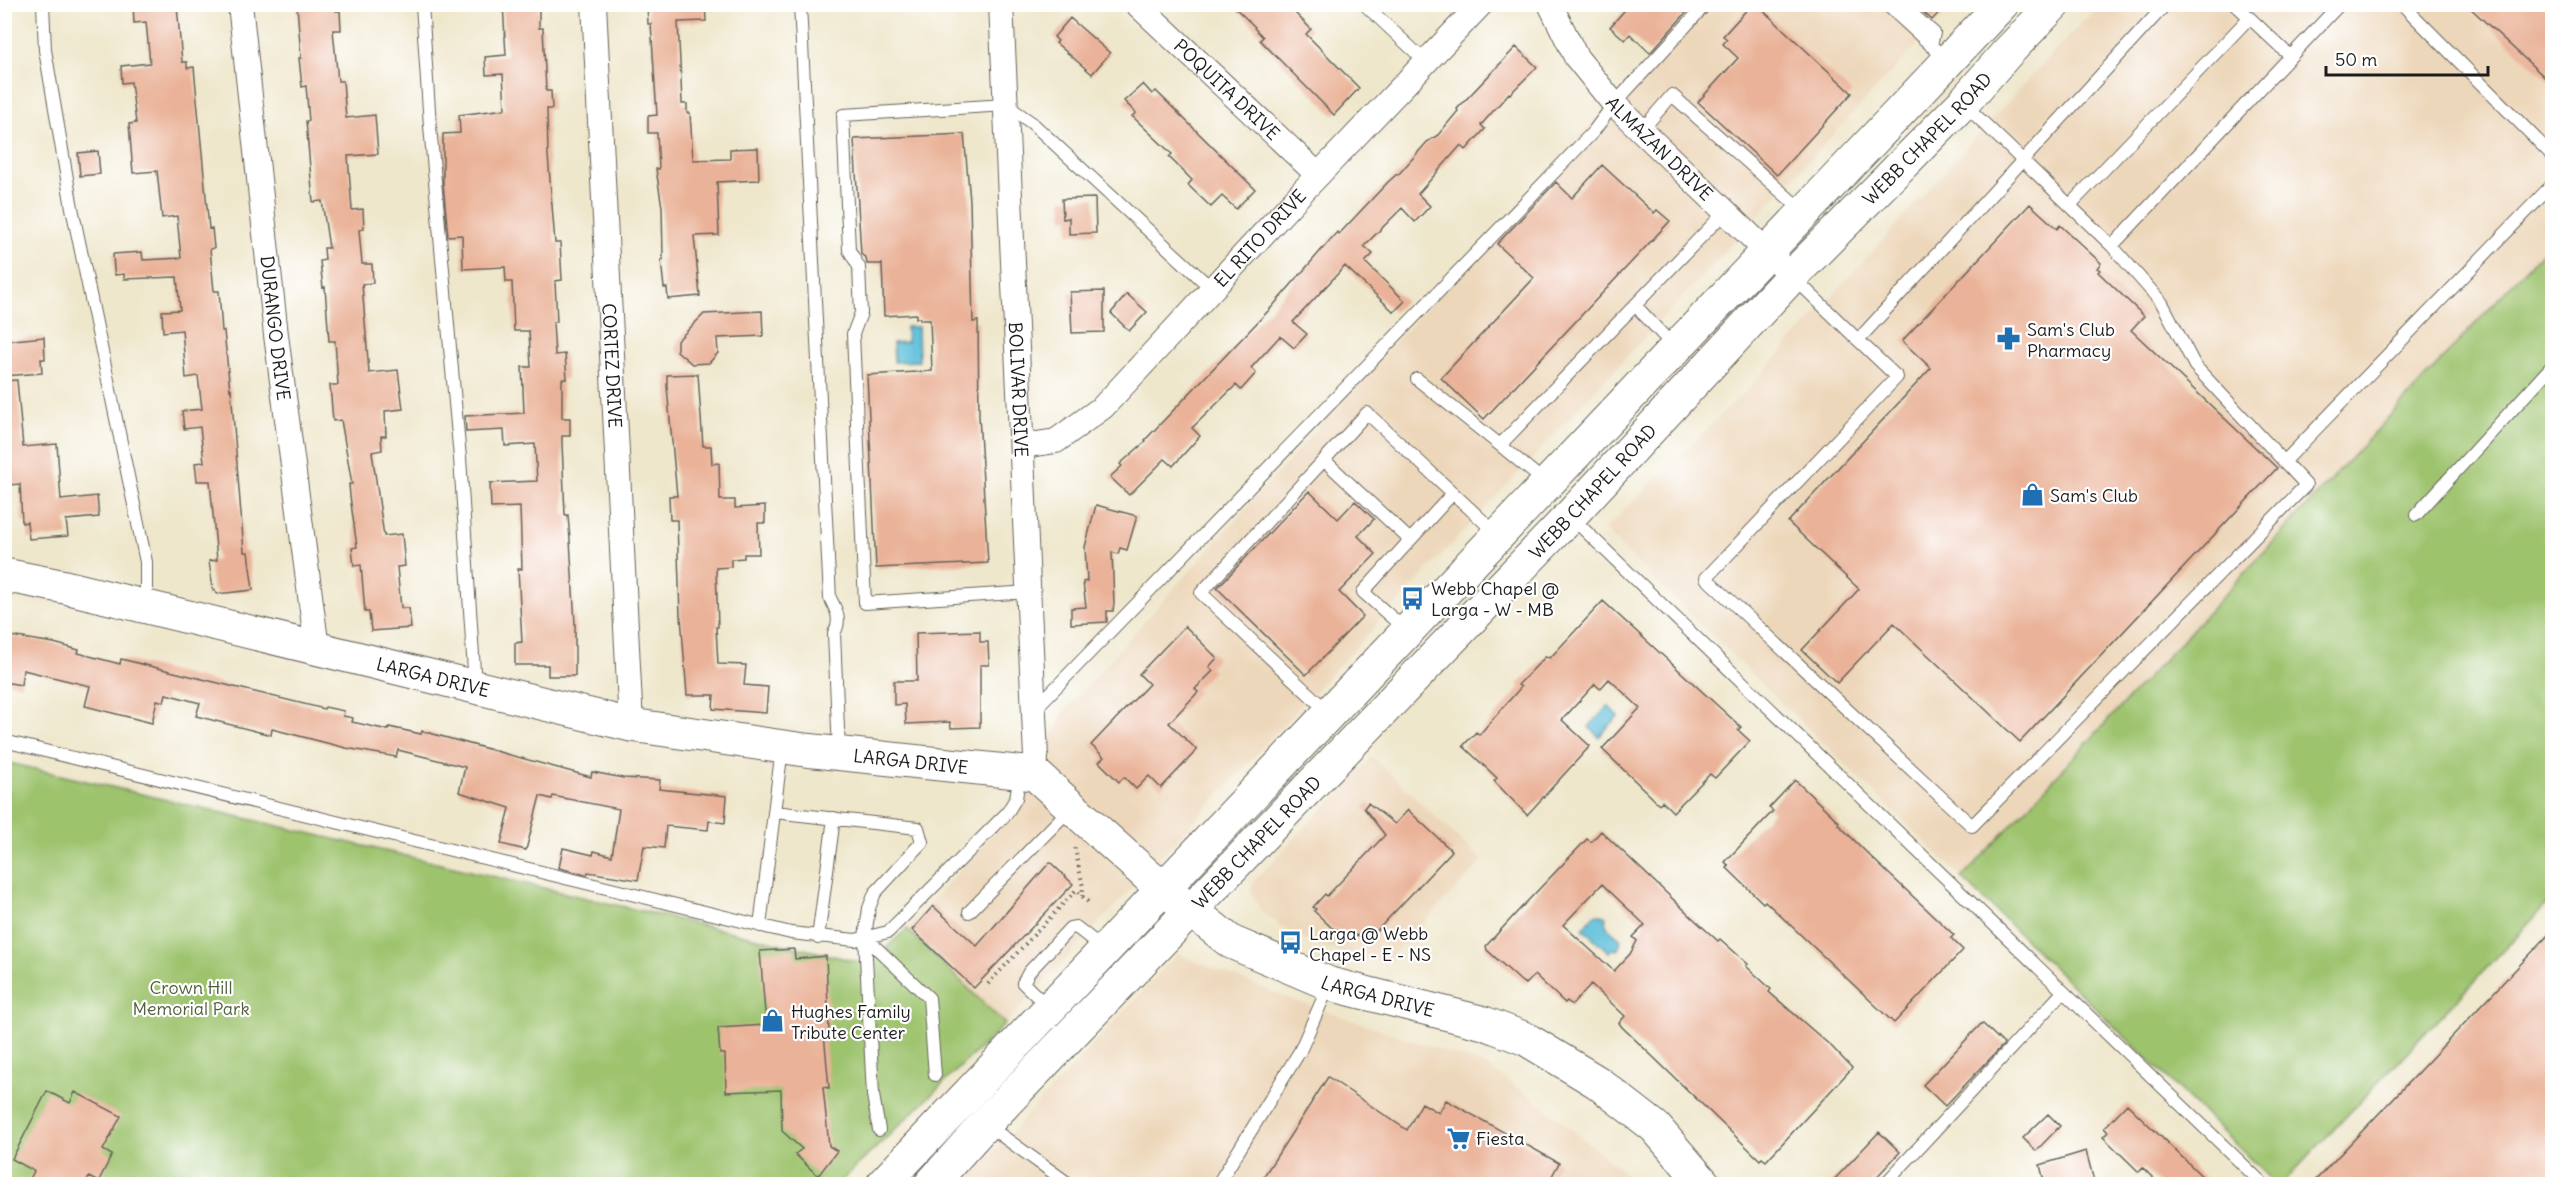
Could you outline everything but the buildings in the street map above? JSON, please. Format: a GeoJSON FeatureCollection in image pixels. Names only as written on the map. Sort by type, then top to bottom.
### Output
{"type":"FeatureCollection","features":[{"type":"Feature","properties":{"kind":"main road","name":"WEBB CHAPEL ROAD"},"geometry":{"type":"LineString","coordinates":[[883,1185],[1104,949],[1805,213],[1940,53],[2002,4]]}},
{"type":"Feature","properties":{"kind":"main road","name":"WEBB CHAPEL ROAD"},"geometry":{"type":"LineString","coordinates":[[931,1185],[985,1124],[1570,516],[1792,276],[1963,103],[2054,4]]}},
{"type":"Feature","properties":{"kind":"main road","name":"LARGA DRIVE"},"geometry":{"type":"LineString","coordinates":[[4,575],[65,587],[632,725],[782,747],[1028,772],[1072,807],[1162,888],[1231,942],[1330,984],[1473,1020],[1526,1039],[1597,1082],[1655,1127],[1704,1185]]}},
{"type":"Feature","properties":{"kind":"main road"},"geometry":{"type":"LineString","coordinates":[[1407,631],[1434,656]]}},
{"type":"Feature","properties":{"kind":"main road"},"geometry":{"type":"LineString","coordinates":[[960,1102],[985,1124]]}},
{"type":"Feature","properties":{"kind":"street","name":"DURANGO DRIVE"},"geometry":{"type":"LineString","coordinates":[[240,4],[276,335],[317,649]]}},
{"type":"Feature","properties":{"kind":"street","name":"CORTEZ DRIVE"},"geometry":{"type":"LineString","coordinates":[[594,4],[632,725]]}},
{"type":"Feature","properties":{"kind":"street","name":"BOLIVAR DRIVE"},"geometry":{"type":"LineString","coordinates":[[1000,4],[1029,592],[1033,711],[1028,772]]}},
{"type":"Feature","properties":{"kind":"street","name":"POQUITA DRIVE"},"geometry":{"type":"LineString","coordinates":[[1137,4],[1318,175]]}},
{"type":"Feature","properties":{"kind":"street","name":"EL RITO DRIVE"},"geometry":{"type":"LineString","coordinates":[[1023,446],[1056,441],[1103,407],[1318,175],[1481,4]]}},
{"type":"Feature","properties":{"kind":"street","name":"ALMAZAN DRIVE"},"geometry":{"type":"LineString","coordinates":[[1550,4],[1576,57],[1614,104],[1792,276]]}},
{"type":"Feature","properties":{"kind":"lane"},"geometry":{"type":"LineString","coordinates":[[43,4],[45,50],[72,208],[146,562],[146,607]]}},
{"type":"Feature","properties":{"kind":"lane"},"geometry":{"type":"LineString","coordinates":[[422,4],[430,126],[460,469],[475,687]]}},
{"type":"Feature","properties":{"kind":"lane"},"geometry":{"type":"LineString","coordinates":[[800,4],[830,598],[838,616],[838,628],[834,633],[840,753]]}},
{"type":"Feature","properties":{"kind":"lane"},"geometry":{"type":"LineString","coordinates":[[1364,4],[1426,62]]}},
{"type":"Feature","properties":{"kind":"lane"},"geometry":{"type":"LineString","coordinates":[[1033,711],[1593,132],[1614,104],[1706,4]]}},
{"type":"Feature","properties":{"kind":"lane"},"geometry":{"type":"LineString","coordinates":[[1887,4],[1940,53]]}},
{"type":"Feature","properties":{"kind":"lane"},"geometry":{"type":"LineString","coordinates":[[1858,340],[2166,4]]}},
{"type":"Feature","properties":{"kind":"lane"},"geometry":{"type":"LineString","coordinates":[[2235,4],[2290,56]]}},
{"type":"Feature","properties":{"kind":"lane"},"geometry":{"type":"LineString","coordinates":[[2112,246],[2340,4]]}},
{"type":"Feature","properties":{"kind":"lane"},"geometry":{"type":"LineString","coordinates":[[2402,4],[2553,155]]}},
{"type":"Feature","properties":{"kind":"lane"},"geometry":{"type":"LineString","coordinates":[[2070,205],[2249,18]]}},
{"type":"Feature","properties":{"kind":"lane"},"geometry":{"type":"LineString","coordinates":[[1641,131],[1672,95],[1805,213]]}},
{"type":"Feature","properties":{"kind":"lane"},"geometry":{"type":"LineString","coordinates":[[1792,276],[1897,377],[1706,578],[1972,826],[2306,485],[2195,366],[2162,303],[2112,246],[1963,103]]}},
{"type":"Feature","properties":{"kind":"lane"},"geometry":{"type":"LineString","coordinates":[[1029,592],[865,603],[853,334],[861,313],[859,267],[849,250],[843,115],[1006,105],[1032,123],[1212,289]]}},
{"type":"Feature","properties":{"kind":"lane"},"geometry":{"type":"LineString","coordinates":[[2284,462],[2553,185]]}},
{"type":"Feature","properties":{"kind":"lane"},"geometry":{"type":"LineString","coordinates":[[1500,445],[1725,212]]}},
{"type":"Feature","properties":{"kind":"lane"},"geometry":{"type":"LineString","coordinates":[[1635,305],[1676,349]]}},
{"type":"Feature","properties":{"kind":"lane"},"geometry":{"type":"LineString","coordinates":[[2416,515],[2553,366]]}},
{"type":"Feature","properties":{"kind":"lane"},"geometry":{"type":"LineString","coordinates":[[1417,379],[1547,484]]}},
{"type":"Feature","properties":{"kind":"lane"},"geometry":{"type":"LineString","coordinates":[[1329,713],[1200,593],[1367,413],[1499,536]]}},
{"type":"Feature","properties":{"kind":"lane"},"geometry":{"type":"LineString","coordinates":[[1323,460],[1410,540]]}},
{"type":"Feature","properties":{"kind":"lane"},"geometry":{"type":"LineString","coordinates":[[1407,631],[1363,592],[1454,493]]}},
{"type":"Feature","properties":{"kind":"lane"},"geometry":{"type":"LineString","coordinates":[[1570,516],[2263,1185]]}},
{"type":"Feature","properties":{"kind":"lane"},"geometry":{"type":"LineString","coordinates":[[4,741],[760,926],[818,938],[855,940],[888,932],[1007,813],[1028,772]]}},
{"type":"Feature","properties":{"kind":"lane"},"geometry":{"type":"LineString","coordinates":[[760,926],[782,747]]}},
{"type":"Feature","properties":{"kind":"lane"},"geometry":{"type":"LineString","coordinates":[[969,912],[1072,807]]}},
{"type":"Feature","properties":{"kind":"lane"},"geometry":{"type":"LineString","coordinates":[[774,812],[918,828],[922,842],[875,893],[869,908],[865,937],[873,1095],[879,1130]]}},
{"type":"Feature","properties":{"kind":"lane"},"geometry":{"type":"LineString","coordinates":[[818,938],[834,818]]}},
{"type":"Feature","properties":{"kind":"lane"},"geometry":{"type":"LineString","coordinates":[[865,937],[928,998],[935,1076]]}},
{"type":"Feature","properties":{"kind":"lane"},"geometry":{"type":"LineString","coordinates":[[1218,1185],[1300,1051],[1330,984]]}},
{"type":"Feature","properties":{"kind":"lane"},"geometry":{"type":"LineString","coordinates":[[1885,1185],[2063,992]]}},
{"type":"Feature","properties":{"kind":"lane"},"geometry":{"type":"LineString","coordinates":[[985,1124],[1069,1185]]}},
{"type":"Feature","properties":{"kind":"path"},"geometry":{"type":"LineString","coordinates":[[1070,842],[1076,849],[1083,887],[1082,897]]}},
{"type":"Feature","properties":{"kind":"path"},"geometry":{"type":"LineString","coordinates":[[988,984],[1076,890],[1088,902]]}},
{"type":"Feature","properties":{"kind":"shaded area"},"geometry":{"type":"Polygon","coordinates":[[[1698,5],[1954,5],[1005,1024],[907,929],[1020,803],[1064,711],[1698,5]]]}},
{"type":"Feature","properties":{"kind":"shaded area"},"geometry":{"type":"Polygon","coordinates":[[[2099,5],[2552,5],[2552,241],[1962,878],[1605,529],[1752,385],[2018,90],[2099,5]]]}},
{"type":"Feature","properties":{"kind":"shaded area"},"geometry":{"type":"Polygon","coordinates":[[[1372,757],[1483,861],[1386,961],[1353,957],[1292,934],[1261,911],[1251,891],[1255,880],[1372,757]]]}},
{"type":"Feature","properties":{"kind":"shaded area"},"geometry":{"type":"Polygon","coordinates":[[[1177,954],[1293,1000],[1485,1065],[1541,1104],[1638,1184],[963,1184],[1177,954]]]}},
{"type":"Feature","properties":{"kind":"green space"},"geometry":{"type":"Polygon","coordinates":[[[2552,241],[2552,899],[2282,1184],[2276,1184],[1962,878],[2552,241]]]}},
{"type":"Feature","properties":{"kind":"green space","name":"Crown Hill Memorial Park"},"geometry":{"type":"Polygon","coordinates":[[[5,762],[868,964],[907,929],[1005,1024],[838,1184],[5,1184],[5,762]]]}},
{"type":"Feature","properties":{"kind":"water"},"geometry":{"type":"Polygon","coordinates":[[[906,327],[918,327],[919,361],[894,362],[893,343],[907,342],[906,327]]]}},
{"type":"Feature","properties":{"kind":"water"},"geometry":{"type":"Polygon","coordinates":[[[1608,706],[1618,716],[1599,737],[1589,727],[1608,706]]]}},
{"type":"Feature","properties":{"kind":"water"},"geometry":{"type":"Polygon","coordinates":[[[1599,914],[1606,917],[1606,926],[1621,939],[1618,950],[1612,949],[1609,952],[1583,929],[1594,915],[1599,914]]]}},
{"type":"Feature","properties":{"kind":"place","name":"Sam's Club Pharmacy"},"geometry":{"type":"Point","coordinates":[2009,339]}},
{"type":"Feature","properties":{"kind":"place","name":"Sam's Club"},"geometry":{"type":"Point","coordinates":[2032,495]}},
{"type":"Feature","properties":{"kind":"place","name":"Webb Chapel @ Larga - W - MB"},"geometry":{"type":"Point","coordinates":[1413,598]}},
{"type":"Feature","properties":{"kind":"place","name":"Larga @ Webb Chapel - E - NS"},"geometry":{"type":"Point","coordinates":[1291,943]}},
{"type":"Feature","properties":{"kind":"place","name":"Hughes Family Tribute Center"},"geometry":{"type":"Point","coordinates":[773,1021]}},
{"type":"Feature","properties":{"kind":"place","name":"Fiesta"},"geometry":{"type":"Point","coordinates":[1458,1138]}}]}
